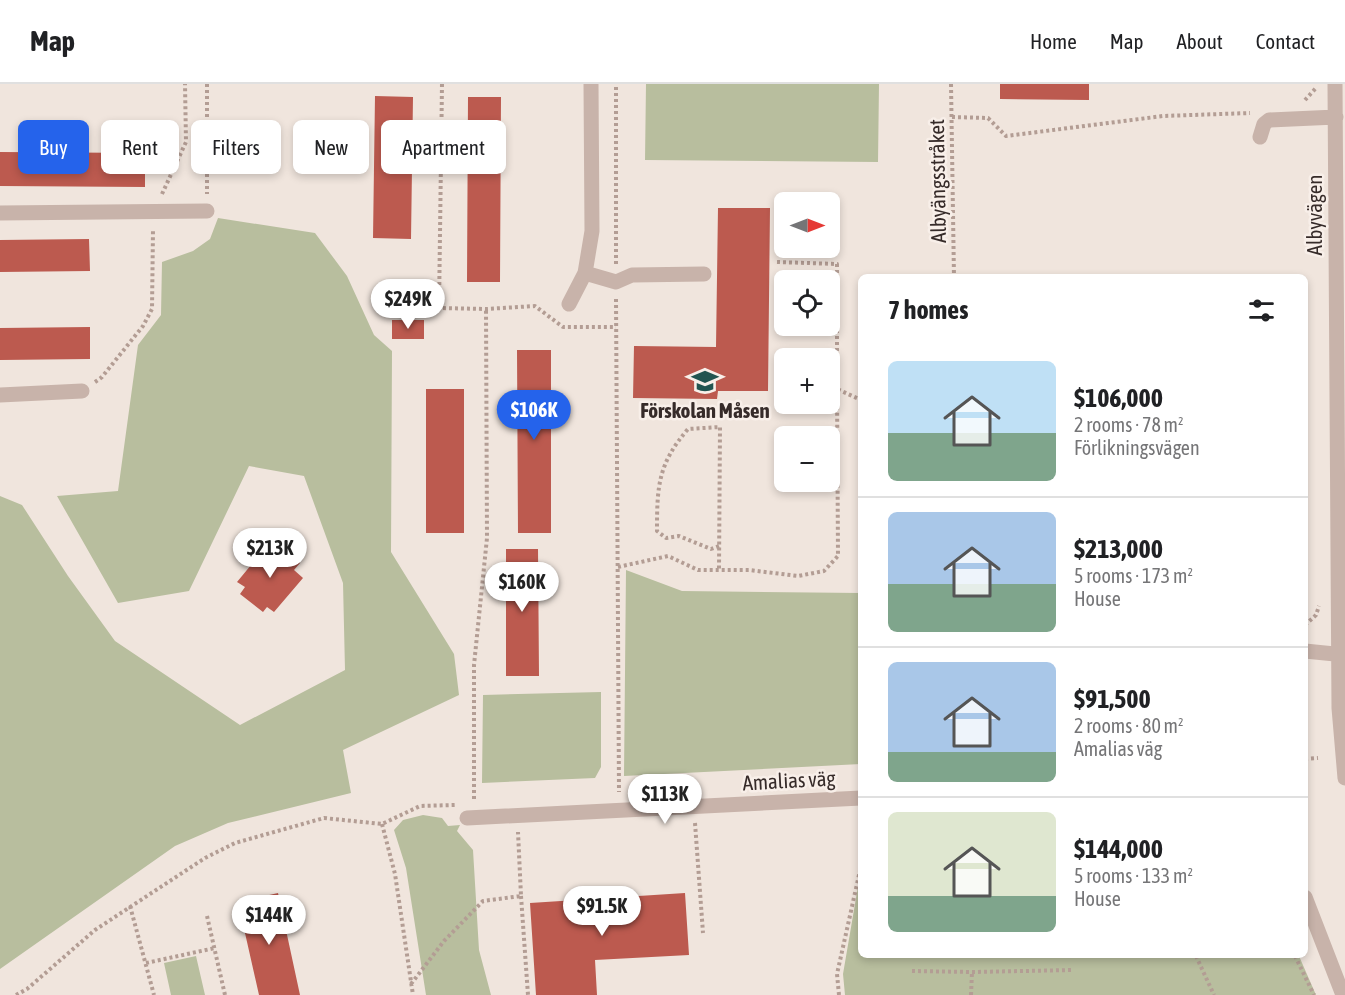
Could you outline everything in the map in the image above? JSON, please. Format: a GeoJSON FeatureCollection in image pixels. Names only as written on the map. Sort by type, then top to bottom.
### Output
{"type":"FeatureCollection","features":[{"type":"Feature","properties":{"kind":"street"},"geometry":{"type":"LineString","coordinates":[[569,304],[585,273],[592,231],[591,84]]}},
{"type":"Feature","properties":{"kind":"street","name":"Albyvägen"},"geometry":{"type":"LineString","coordinates":[[1335,84],[1342,655],[1339,708],[1345,778]]}},
{"type":"Feature","properties":{"kind":"street"},"geometry":{"type":"LineString","coordinates":[[1260,136],[1264,124],[1269,120],[1336,117]]}},
{"type":"Feature","properties":{"kind":"street"},"geometry":{"type":"LineString","coordinates":[[0,213],[207,211]]}},
{"type":"Feature","properties":{"kind":"street"},"geometry":{"type":"LineString","coordinates":[[585,273],[616,282],[632,274],[704,274]]}},
{"type":"Feature","properties":{"kind":"street"},"geometry":{"type":"LineString","coordinates":[[0,395],[82,391]]}},
{"type":"Feature","properties":{"kind":"street"},"geometry":{"type":"LineString","coordinates":[[1308,651],[1342,655]]}},
{"type":"Feature","properties":{"kind":"street","name":"Amalias väg"},"geometry":{"type":"LineString","coordinates":[[465,811],[517,815],[858,798]]}},
{"type":"Feature","properties":{"kind":"street"},"geometry":{"type":"LineString","coordinates":[[1308,905],[1343,995]]}},
{"type":"Feature","properties":{"kind":"path"},"geometry":{"type":"LineString","coordinates":[[82,391],[102,377],[143,326],[153,309],[154,212],[186,142],[185,84]]}},
{"type":"Feature","properties":{"kind":"path"},"geometry":{"type":"LineString","coordinates":[[207,84],[207,211]]}},
{"type":"Feature","properties":{"kind":"path"},"geometry":{"type":"LineString","coordinates":[[442,84],[439,308],[486,309],[535,306],[563,327],[616,327]]}},
{"type":"Feature","properties":{"kind":"path"},"geometry":{"type":"LineString","coordinates":[[616,84],[619,793]]}},
{"type":"Feature","properties":{"kind":"path","name":"Albyängsstråket"},"geometry":{"type":"LineString","coordinates":[[951,84],[954,274]]}},
{"type":"Feature","properties":{"kind":"path"},"geometry":{"type":"LineString","coordinates":[[1302,102],[1316,90],[1317,84]]}},
{"type":"Feature","properties":{"kind":"path"},"geometry":{"type":"LineString","coordinates":[[952,117],[988,118],[1006,136],[1162,116],[1255,112]]}},
{"type":"Feature","properties":{"kind":"path"},"geometry":{"type":"LineString","coordinates":[[777,262],[837,264],[837,348]]}},
{"type":"Feature","properties":{"kind":"path"},"geometry":{"type":"LineString","coordinates":[[474,804],[474,665],[487,538],[486,309]]}},
{"type":"Feature","properties":{"kind":"path"},"geometry":{"type":"LineString","coordinates":[[840,390],[858,399]]}},
{"type":"Feature","properties":{"kind":"path"},"geometry":{"type":"LineString","coordinates":[[618,567],[668,556],[698,570],[749,570],[798,576],[825,571],[838,556],[837,414]]}},
{"type":"Feature","properties":{"kind":"path"},"geometry":{"type":"LineString","coordinates":[[719,546],[711,549],[679,536],[666,538],[657,531],[657,494],[663,467],[672,448],[688,429],[720,427],[719,570]]}},
{"type":"Feature","properties":{"kind":"path"},"geometry":{"type":"LineString","coordinates":[[1308,622],[1316,615],[1322,600]]}},
{"type":"Feature","properties":{"kind":"path"},"geometry":{"type":"LineString","coordinates":[[1308,759],[1318,758]]}},
{"type":"Feature","properties":{"kind":"path"},"geometry":{"type":"LineString","coordinates":[[607,794],[630,792]]}},
{"type":"Feature","properties":{"kind":"path"},"geometry":{"type":"LineString","coordinates":[[16,995],[27,989],[95,930],[205,858],[235,843],[324,818],[382,824],[420,806],[465,811]]}},
{"type":"Feature","properties":{"kind":"path"},"geometry":{"type":"LineString","coordinates":[[694,807],[703,933]]}},
{"type":"Feature","properties":{"kind":"path"},"geometry":{"type":"LineString","coordinates":[[517,815],[528,995]]}},
{"type":"Feature","properties":{"kind":"path"},"geometry":{"type":"LineString","coordinates":[[382,824],[395,874],[413,995]]}},
{"type":"Feature","properties":{"kind":"path"},"geometry":{"type":"LineString","coordinates":[[839,995],[837,974],[858,880]]}},
{"type":"Feature","properties":{"kind":"path"},"geometry":{"type":"LineString","coordinates":[[411,984],[444,941],[483,901],[521,896]]}},
{"type":"Feature","properties":{"kind":"path"},"geometry":{"type":"LineString","coordinates":[[130,906],[154,993]]}},
{"type":"Feature","properties":{"kind":"path"},"geometry":{"type":"LineString","coordinates":[[207,916],[225,995]]}},
{"type":"Feature","properties":{"kind":"path"},"geometry":{"type":"LineString","coordinates":[[146,963],[214,948]]}},
{"type":"Feature","properties":{"kind":"path"},"geometry":{"type":"LineString","coordinates":[[1197,958],[1214,995]]}},
{"type":"Feature","properties":{"kind":"path"},"geometry":{"type":"LineString","coordinates":[[1296,958],[1314,995]]}},
{"type":"Feature","properties":{"kind":"path"},"geometry":{"type":"LineString","coordinates":[[912,971],[1074,970]]}},
{"type":"Feature","properties":{"kind":"path"},"geometry":{"type":"LineString","coordinates":[[971,995],[972,972]]}},
{"type":"Feature","properties":{"kind":"green space"},"geometry":{"type":"Polygon","coordinates":[[[646,84],[879,84],[878,162],[645,160],[646,84]]]}},
{"type":"Feature","properties":{"kind":"green space"},"geometry":{"type":"Polygon","coordinates":[[[218,218],[315,233],[347,276],[374,335],[392,351],[391,552],[454,654],[459,695],[343,750],[351,793],[228,823],[175,846],[0,969],[0,496],[22,505],[68,576],[115,641],[240,725],[345,670],[343,583],[304,476],[249,466],[189,591],[118,603],[57,496],[118,491],[138,345],[161,315],[162,262],[193,251],[210,239],[218,218]]]}},
{"type":"Feature","properties":{"kind":"green space"},"geometry":{"type":"Polygon","coordinates":[[[626,570],[682,591],[858,593],[858,764],[624,776],[626,570]]]}},
{"type":"Feature","properties":{"kind":"green space"},"geometry":{"type":"Polygon","coordinates":[[[601,692],[601,767],[595,778],[482,783],[483,695],[601,692]]]}},
{"type":"Feature","properties":{"kind":"green space"},"geometry":{"type":"Polygon","coordinates":[[[423,815],[442,818],[448,826],[460,825],[457,831],[473,850],[479,950],[491,995],[426,995],[406,868],[394,830],[403,820],[423,815]]]}},
{"type":"Feature","properties":{"kind":"green space"},"geometry":{"type":"Polygon","coordinates":[[[858,886],[858,958],[1300,958],[1316,995],[845,995],[843,974],[858,886]]]}},
{"type":"Feature","properties":{"kind":"green space"},"geometry":{"type":"Polygon","coordinates":[[[196,956],[205,995],[171,995],[164,963],[196,956]]]}},
{"type":"Feature","properties":{"kind":"building"},"geometry":{"type":"Polygon","coordinates":[[[1000,84],[1089,84],[1089,100],[1000,99],[1000,84]]]}},
{"type":"Feature","properties":{"kind":"building"},"geometry":{"type":"Polygon","coordinates":[[[375,96],[413,97],[413,120],[381,120],[381,174],[412,174],[411,239],[373,238],[375,96]]]}},
{"type":"Feature","properties":{"kind":"building"},"geometry":{"type":"Polygon","coordinates":[[[468,97],[501,97],[501,120],[468,120],[468,97]]]}},
{"type":"Feature","properties":{"kind":"building"},"geometry":{"type":"Polygon","coordinates":[[[0,152],[18,152],[18,174],[89,174],[89,153],[101,153],[101,174],[145,174],[145,187],[0,186],[0,152]]]}},
{"type":"Feature","properties":{"kind":"building"},"geometry":{"type":"Polygon","coordinates":[[[468,174],[501,174],[500,282],[467,282],[468,174]]]}},
{"type":"Feature","properties":{"kind":"building"},"geometry":{"type":"Polygon","coordinates":[[[718,208],[770,208],[768,391],[718,391],[717,399],[633,398],[634,346],[716,347],[718,208]]]}},
{"type":"Feature","properties":{"kind":"building"},"geometry":{"type":"Polygon","coordinates":[[[89,239],[90,271],[0,272],[0,240],[89,239]]]}},
{"type":"Feature","properties":{"kind":"building"},"geometry":{"type":"Polygon","coordinates":[[[392,320],[424,320],[424,339],[392,339],[392,320]]]}},
{"type":"Feature","properties":{"kind":"building"},"geometry":{"type":"Polygon","coordinates":[[[90,327],[90,359],[0,360],[0,328],[90,327]]]}},
{"type":"Feature","properties":{"kind":"building"},"geometry":{"type":"Polygon","coordinates":[[[517,350],[551,350],[551,533],[518,533],[517,350]]]}},
{"type":"Feature","properties":{"kind":"building"},"geometry":{"type":"Polygon","coordinates":[[[426,389],[464,389],[464,533],[426,533],[426,389]]]}},
{"type":"Feature","properties":{"kind":"building"},"geometry":{"type":"Polygon","coordinates":[[[279,544],[300,563],[294,570],[303,578],[274,612],[267,607],[263,612],[240,594],[245,587],[237,582],[266,547],[272,551],[279,544]]]}},
{"type":"Feature","properties":{"kind":"building"},"geometry":{"type":"Polygon","coordinates":[[[506,549],[538,549],[539,676],[506,676],[506,549]]]}},
{"type":"Feature","properties":{"kind":"building"},"geometry":{"type":"Polygon","coordinates":[[[278,893],[300,995],[259,995],[238,902],[278,893]]]}},
{"type":"Feature","properties":{"kind":"building"},"geometry":{"type":"Polygon","coordinates":[[[685,893],[689,955],[595,960],[597,995],[536,995],[530,903],[685,893]]]}},
{"type":"Feature","properties":{"kind":"place","name":"Förskolan Måsen"},"geometry":{"type":"Point","coordinates":[705,381]}}]}
